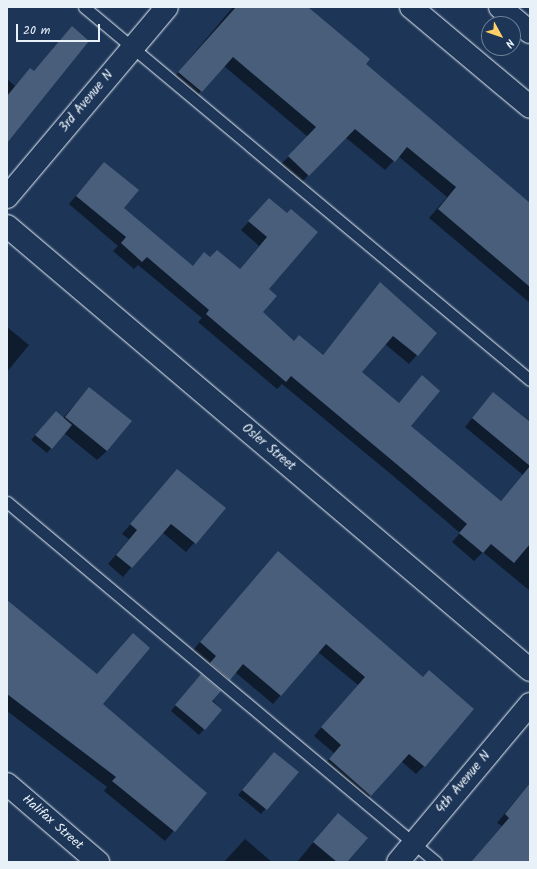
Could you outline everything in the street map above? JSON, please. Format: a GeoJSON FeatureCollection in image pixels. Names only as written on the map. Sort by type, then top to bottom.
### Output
{"type":"FeatureCollection","features":[{"type":"Feature","properties":{"kind":"street","name":"3rd Avenue N"},"geometry":{"type":"LineString","coordinates":[[7,197],[167,7]]}},
{"type":"Feature","properties":{"kind":"street"},"geometry":{"type":"LineString","coordinates":[[411,7],[530,107]]}},
{"type":"Feature","properties":{"kind":"street"},"geometry":{"type":"LineString","coordinates":[[500,7],[530,32]]}},
{"type":"Feature","properties":{"kind":"street","name":"Osler Street"},"geometry":{"type":"LineString","coordinates":[[7,226],[530,670]]}},
{"type":"Feature","properties":{"kind":"street","name":"4th Avenue N"},"geometry":{"type":"LineString","coordinates":[[398,862],[530,704]]}},
{"type":"Feature","properties":{"kind":"street","name":"Halifax Street"},"geometry":{"type":"LineString","coordinates":[[7,784],[98,862]]}},
{"type":"Feature","properties":{"kind":"lane"},"geometry":{"type":"LineString","coordinates":[[84,7],[530,380]]}},
{"type":"Feature","properties":{"kind":"lane"},"geometry":{"type":"LineString","coordinates":[[7,502],[436,862]]}},
{"type":"Feature","properties":{"kind":"building"},"geometry":{"type":"Polygon","coordinates":[[[236,7],[308,7],[370,59],[366,64],[530,203],[530,287],[438,209],[456,187],[407,147],[395,162],[355,129],[309,176],[288,156],[316,127],[233,57],[202,92],[178,72],[236,7]]]}},
{"type":"Feature","properties":{"kind":"building"},"geometry":{"type":"Polygon","coordinates":[[[72,26],[89,41],[7,143],[7,96],[30,68],[34,71],[72,26]]]}},
{"type":"Feature","properties":{"kind":"building"},"geometry":{"type":"Polygon","coordinates":[[[104,162],[139,190],[124,208],[193,266],[204,252],[210,257],[217,250],[240,269],[267,237],[248,221],[269,198],[287,213],[291,209],[318,232],[269,289],[277,296],[263,312],[294,341],[299,335],[323,355],[380,282],[437,333],[418,356],[393,336],[362,372],[399,403],[422,375],[440,391],[411,426],[501,501],[530,466],[530,544],[514,563],[491,544],[483,553],[459,533],[467,524],[291,376],[286,382],[206,314],[209,310],[147,257],[142,262],[121,243],[126,237],[76,196],[104,162]]]}},
{"type":"Feature","properties":{"kind":"building"},"geometry":{"type":"Polygon","coordinates":[[[89,387],[132,421],[107,451],[65,417],[89,387]]]}},
{"type":"Feature","properties":{"kind":"building"},"geometry":{"type":"Polygon","coordinates":[[[493,392],[530,422],[530,466],[472,418],[493,392]]]}},
{"type":"Feature","properties":{"kind":"building"},"geometry":{"type":"Polygon","coordinates":[[[56,411],[72,425],[52,449],[35,435],[56,411]]]}},
{"type":"Feature","properties":{"kind":"building"},"geometry":{"type":"Polygon","coordinates":[[[177,469],[226,508],[196,544],[171,524],[132,568],[116,555],[137,530],[130,524],[177,469]]]}},
{"type":"Feature","properties":{"kind":"building"},"geometry":{"type":"Polygon","coordinates":[[[278,551],[423,677],[429,670],[474,709],[425,767],[409,754],[371,796],[329,759],[341,745],[321,727],[365,677],[326,644],[281,696],[243,664],[230,680],[210,663],[216,656],[200,642],[278,551]]]}},
{"type":"Feature","properties":{"kind":"building"},"geometry":{"type":"Polygon","coordinates":[[[7,600],[97,674],[133,633],[150,648],[103,704],[207,793],[175,832],[112,781],[116,777],[7,694],[7,600]]]}},
{"type":"Feature","properties":{"kind":"building"},"geometry":{"type":"Polygon","coordinates":[[[201,674],[221,691],[212,701],[222,710],[205,730],[175,705],[201,674]]]}},
{"type":"Feature","properties":{"kind":"building"},"geometry":{"type":"Polygon","coordinates":[[[274,752],[299,772],[267,810],[242,790],[274,752]]]}},
{"type":"Feature","properties":{"kind":"building"},"geometry":{"type":"Polygon","coordinates":[[[530,783],[530,862],[471,862],[509,818],[505,814],[530,783]]]}},
{"type":"Feature","properties":{"kind":"building"},"geometry":{"type":"Polygon","coordinates":[[[338,813],[368,838],[347,862],[337,862],[313,842],[338,813]]]}}]}
